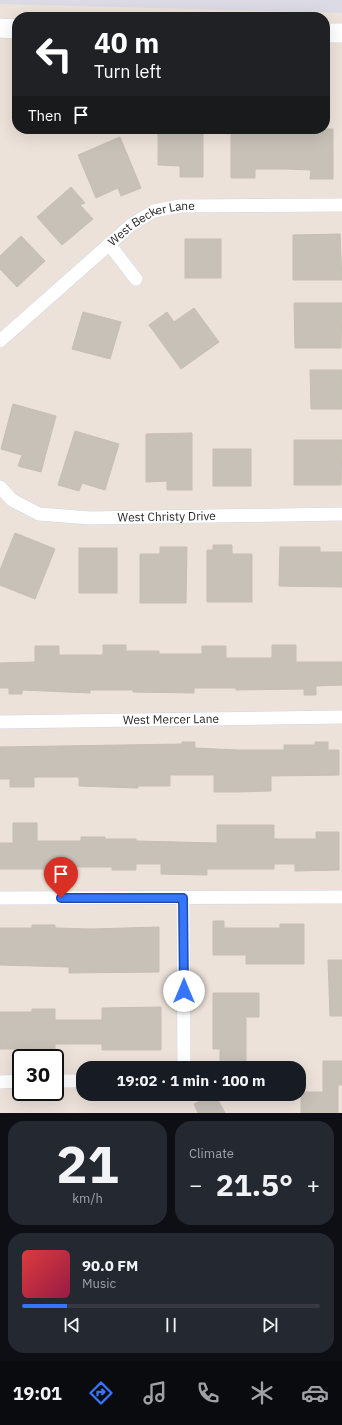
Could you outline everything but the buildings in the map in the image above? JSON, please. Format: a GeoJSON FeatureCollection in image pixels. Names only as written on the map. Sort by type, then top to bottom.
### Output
{"type":"FeatureCollection","features":[{"type":"Feature","properties":{"kind":"main road"},"geometry":{"type":"LineString","coordinates":[[0,28],[12,29]]}},
{"type":"Feature","properties":{"kind":"main road"},"geometry":{"type":"LineString","coordinates":[[330,33],[342,33]]}},
{"type":"Feature","properties":{"kind":"street","name":"West Becker Lane"},"geometry":{"type":"LineString","coordinates":[[0,342],[131,225],[154,211],[180,206],[342,205]]}},
{"type":"Feature","properties":{"kind":"street"},"geometry":{"type":"LineString","coordinates":[[109,244],[136,279]]}},
{"type":"Feature","properties":{"kind":"street","name":"West Christy Drive"},"geometry":{"type":"LineString","coordinates":[[0,487],[12,500],[39,514],[90,518],[342,514]]}},
{"type":"Feature","properties":{"kind":"street","name":"West Mercer Lane"},"geometry":{"type":"LineString","coordinates":[[0,722],[342,717]]}},
{"type":"Feature","properties":{"kind":"street"},"geometry":{"type":"LineString","coordinates":[[0,898],[342,897]]}},
{"type":"Feature","properties":{"kind":"street"},"geometry":{"type":"LineString","coordinates":[[183,898],[184,1061]]}},
{"type":"Feature","properties":{"kind":"street"},"geometry":{"type":"LineString","coordinates":[[0,1082],[12,1081]]}},
{"type":"Feature","properties":{"kind":"street"},"geometry":{"type":"LineString","coordinates":[[64,1081],[76,1081]]}},
{"type":"Feature","properties":{"kind":"shaded area"},"geometry":{"type":"Polygon","coordinates":[[[0,0],[342,0],[342,13],[330,12],[0,4],[0,0]]]}},
{"type":"Feature","properties":{"kind":"route"},"geometry":{"type":"LineString","coordinates":[[61,898],[183,898],[184,991]]}}]}
